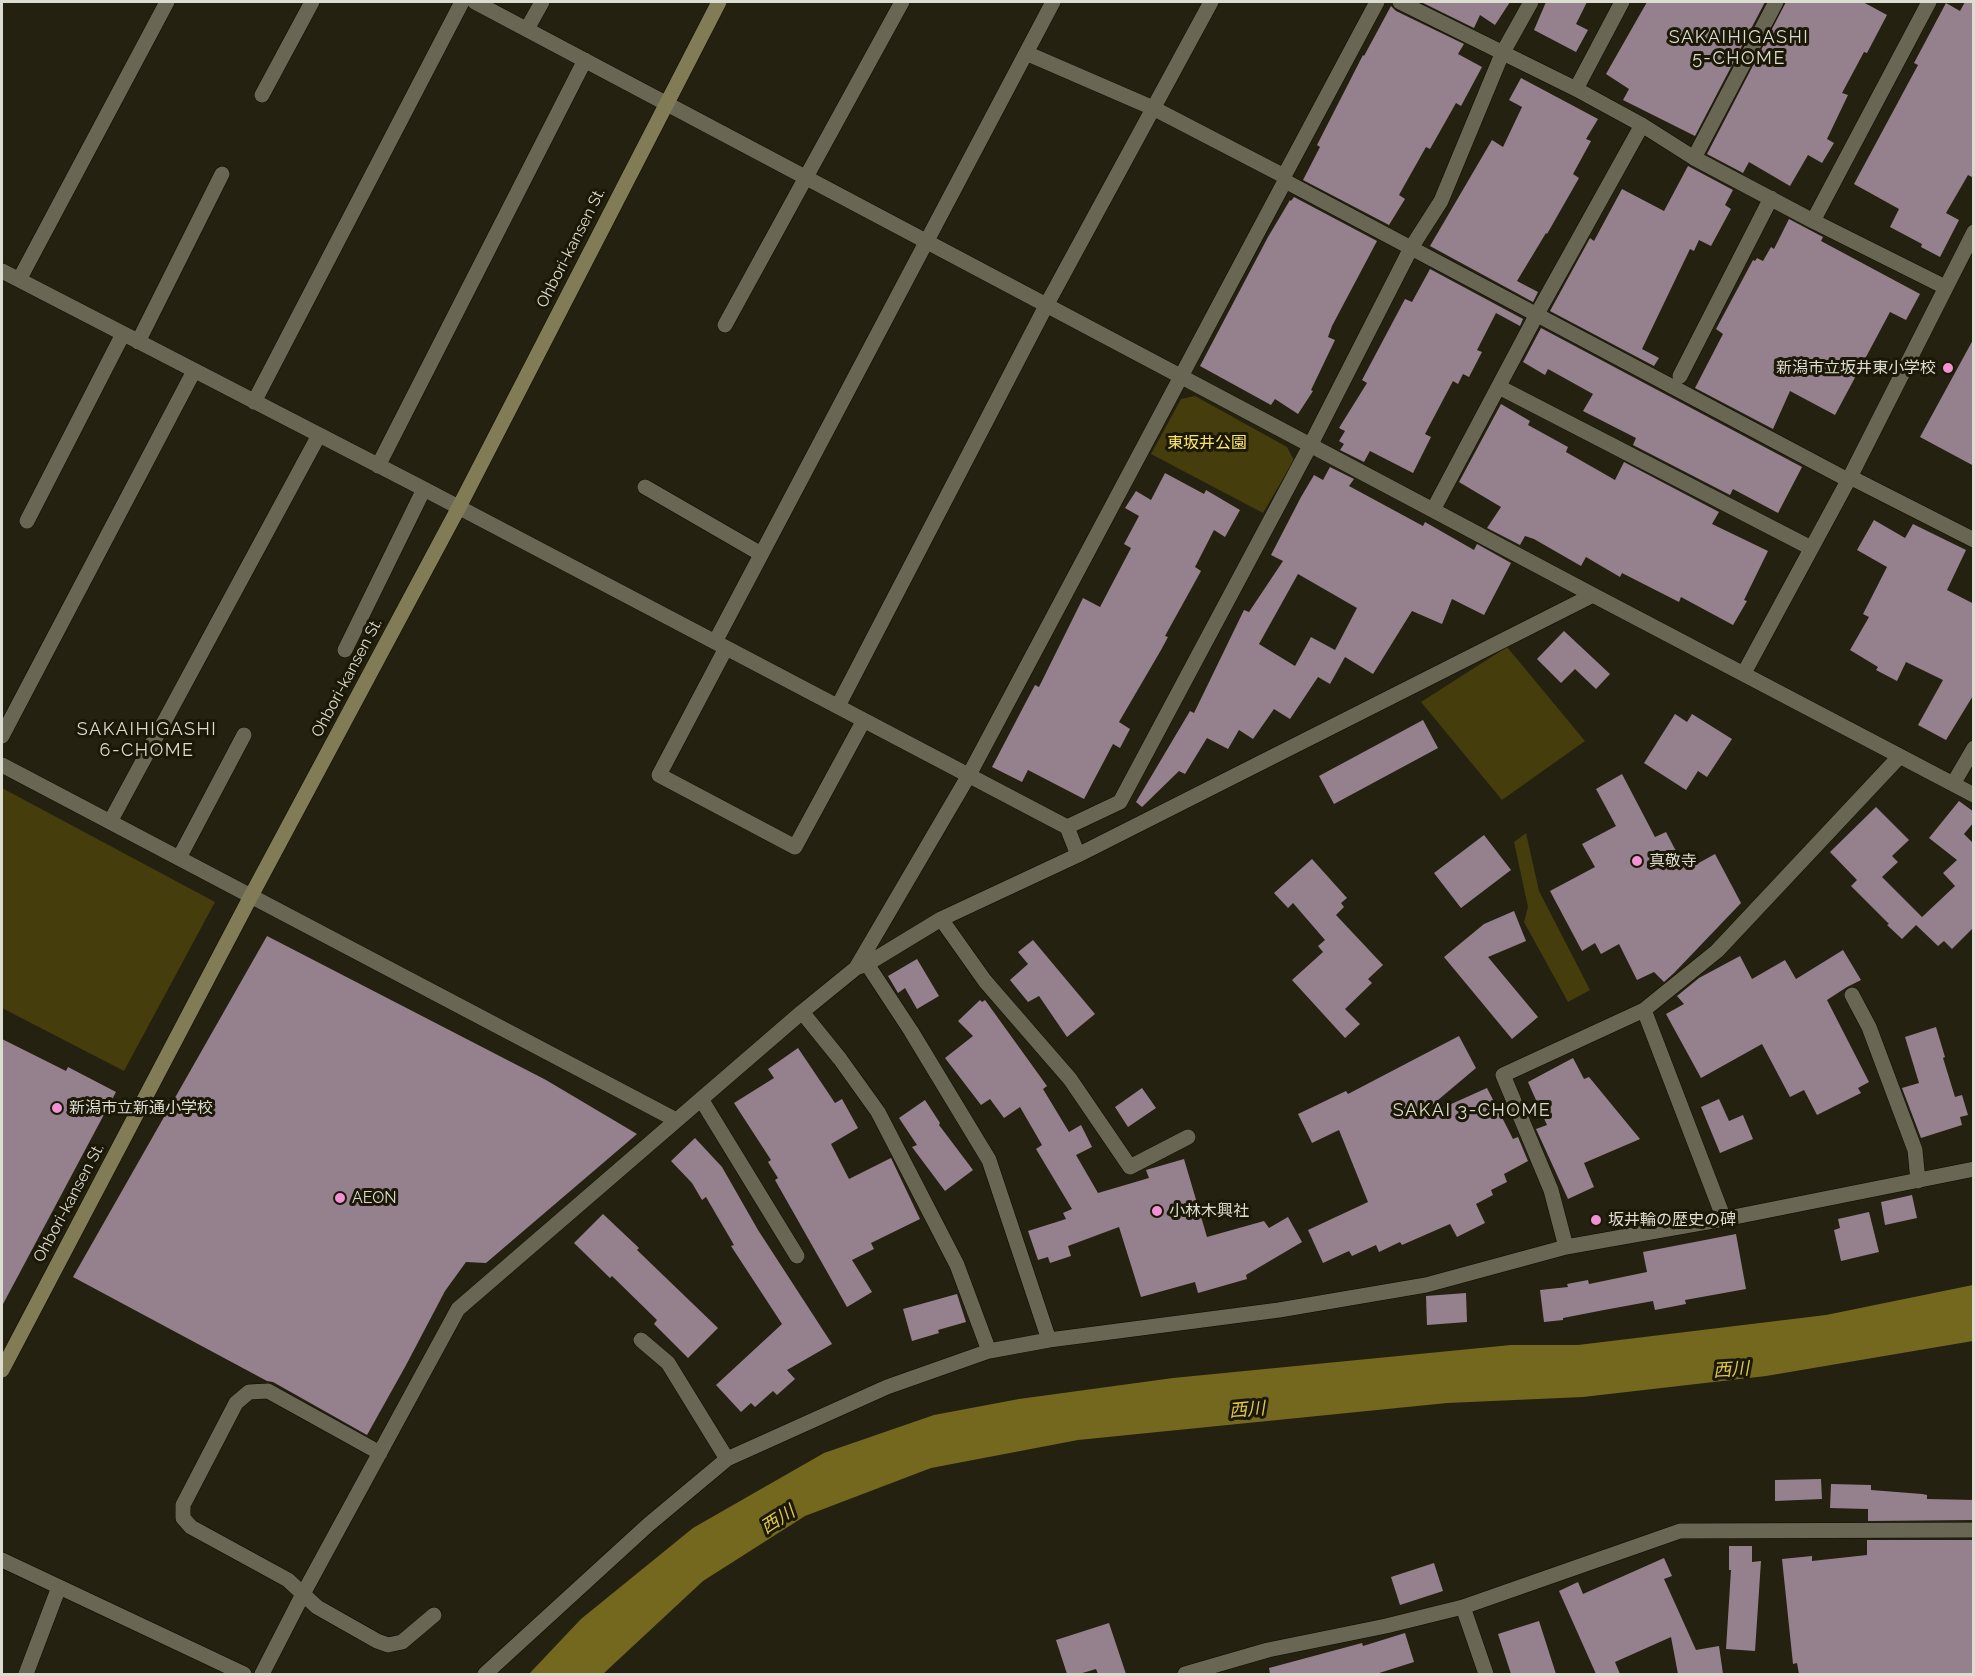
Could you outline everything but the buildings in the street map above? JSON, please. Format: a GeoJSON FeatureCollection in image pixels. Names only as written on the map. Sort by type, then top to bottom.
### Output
{"type":"FeatureCollection","features":[{"type":"Feature","properties":{"kind":"street"},"geometry":{"type":"LineString","coordinates":[[19,280],[167,2]]}},
{"type":"Feature","properties":{"kind":"street"},"geometry":{"type":"LineString","coordinates":[[262,95],[312,2]]}},
{"type":"Feature","properties":{"kind":"street"},"geometry":{"type":"LineString","coordinates":[[254,402],[462,2]]}},
{"type":"Feature","properties":{"kind":"street"},"geometry":{"type":"LineString","coordinates":[[475,2],[1974,795]]}},
{"type":"Feature","properties":{"kind":"street"},"geometry":{"type":"LineString","coordinates":[[527,29],[542,2]]}},
{"type":"Feature","properties":{"kind":"street","name":"Ohbori-kansen St."},"geometry":{"type":"LineString","coordinates":[[2,1370],[459,507],[719,2]]}},
{"type":"Feature","properties":{"kind":"street"},"geometry":{"type":"LineString","coordinates":[[725,325],[902,2]]}},
{"type":"Feature","properties":{"kind":"street"},"geometry":{"type":"LineString","coordinates":[[864,720],[795,847],[659,775],[721,645],[761,554],[1053,2]]}},
{"type":"Feature","properties":{"kind":"street"},"geometry":{"type":"LineString","coordinates":[[838,706],[1047,304],[1211,2]]}},
{"type":"Feature","properties":{"kind":"street"},"geometry":{"type":"LineString","coordinates":[[861,966],[969,775],[1377,2]]}},
{"type":"Feature","properties":{"kind":"street"},"geometry":{"type":"LineString","coordinates":[[1400,2],[1576,89],[1642,125],[1694,158],[1945,287]]}},
{"type":"Feature","properties":{"kind":"street"},"geometry":{"type":"LineString","coordinates":[[1067,827],[1120,802],[1311,444],[1411,248],[1441,201],[1502,54],[1531,2]]}},
{"type":"Feature","properties":{"kind":"street"},"geometry":{"type":"LineString","coordinates":[[1576,89],[1622,2]]}},
{"type":"Feature","properties":{"kind":"street"},"geometry":{"type":"LineString","coordinates":[[1694,158],[1776,2]]}},
{"type":"Feature","properties":{"kind":"street"},"geometry":{"type":"LineString","coordinates":[[1813,221],[1929,2]]}},
{"type":"Feature","properties":{"kind":"street"},"geometry":{"type":"LineString","coordinates":[[1026,53],[1153,108],[1411,248],[1849,478],[1974,540]]}},
{"type":"Feature","properties":{"kind":"street"},"geometry":{"type":"LineString","coordinates":[[378,466],[585,60]]}},
{"type":"Feature","properties":{"kind":"street"},"geometry":{"type":"LineString","coordinates":[[1433,510],[1642,125]]}},
{"type":"Feature","properties":{"kind":"street"},"geometry":{"type":"LineString","coordinates":[[138,342],[222,174]]}},
{"type":"Feature","properties":{"kind":"street"},"geometry":{"type":"LineString","coordinates":[[1680,376],[1771,198]]}},
{"type":"Feature","properties":{"kind":"street"},"geometry":{"type":"LineString","coordinates":[[1744,673],[1849,478],[1974,232]]}},
{"type":"Feature","properties":{"kind":"street"},"geometry":{"type":"LineString","coordinates":[[2,271],[459,507],[1067,827],[1078,855]]}},
{"type":"Feature","properties":{"kind":"street"},"geometry":{"type":"LineString","coordinates":[[27,521],[123,334]]}},
{"type":"Feature","properties":{"kind":"street"},"geometry":{"type":"LineString","coordinates":[[2,736],[194,371]]}},
{"type":"Feature","properties":{"kind":"street"},"geometry":{"type":"LineString","coordinates":[[1499,387],[1811,548]]}},
{"type":"Feature","properties":{"kind":"street"},"geometry":{"type":"LineString","coordinates":[[110,822],[319,435]]}},
{"type":"Feature","properties":{"kind":"street"},"geometry":{"type":"LineString","coordinates":[[645,487],[761,554]]}},
{"type":"Feature","properties":{"kind":"street"},"geometry":{"type":"LineString","coordinates":[[345,650],[424,489]]}},
{"type":"Feature","properties":{"kind":"street"},"geometry":{"type":"LineString","coordinates":[[262,1674],[458,1309],[802,1012],[861,966],[941,920],[1078,855],[1593,595]]}},
{"type":"Feature","properties":{"kind":"street"},"geometry":{"type":"LineString","coordinates":[[179,858],[244,735]]}},
{"type":"Feature","properties":{"kind":"street"},"geometry":{"type":"LineString","coordinates":[[1953,784],[1974,748]]}},
{"type":"Feature","properties":{"kind":"street"},"geometry":{"type":"LineString","coordinates":[[1566,1247],[1551,1190],[1503,1075],[1644,1010],[1717,951],[1900,756]]}},
{"type":"Feature","properties":{"kind":"street"},"geometry":{"type":"LineString","coordinates":[[2,765],[676,1120]]}},
{"type":"Feature","properties":{"kind":"street"},"geometry":{"type":"LineString","coordinates":[[941,920],[985,981],[1070,1079],[1130,1167],[1188,1137]]}},
{"type":"Feature","properties":{"kind":"street"},"geometry":{"type":"LineString","coordinates":[[861,966],[911,1031],[988,1160],[1049,1340]]}},
{"type":"Feature","properties":{"kind":"street"},"geometry":{"type":"LineString","coordinates":[[1852,995],[1869,1027],[1915,1150],[1918,1180]]}},
{"type":"Feature","properties":{"kind":"street"},"geometry":{"type":"LineString","coordinates":[[1644,1010],[1724,1219]]}},
{"type":"Feature","properties":{"kind":"street"},"geometry":{"type":"LineString","coordinates":[[802,1012],[840,1059],[878,1112],[957,1265],[989,1351]]}},
{"type":"Feature","properties":{"kind":"street"},"geometry":{"type":"LineString","coordinates":[[700,1099],[797,1256]]}},
{"type":"Feature","properties":{"kind":"street"},"geometry":{"type":"LineString","coordinates":[[485,1674],[648,1525],[726,1459],[887,1387],[989,1351],[1049,1340],[1279,1310],[1426,1285],[1566,1247],[1974,1170]]}},
{"type":"Feature","properties":{"kind":"street"},"geometry":{"type":"LineString","coordinates":[[641,1341],[668,1363],[726,1459]]}},
{"type":"Feature","properties":{"kind":"street"},"geometry":{"type":"LineString","coordinates":[[380,1453],[268,1391],[249,1392],[236,1403],[183,1505],[183,1518],[191,1527],[288,1580],[317,1607],[377,1641],[388,1645],[402,1642],[434,1615]]}},
{"type":"Feature","properties":{"kind":"street"},"geometry":{"type":"LineString","coordinates":[[1185,1674],[1268,1650],[1463,1608],[1680,1531],[1974,1530]]}},
{"type":"Feature","properties":{"kind":"street"},"geometry":{"type":"LineString","coordinates":[[2,1560],[244,1674]]}},
{"type":"Feature","properties":{"kind":"street"},"geometry":{"type":"LineString","coordinates":[[26,1674],[59,1587]]}},
{"type":"Feature","properties":{"kind":"street"},"geometry":{"type":"LineString","coordinates":[[1463,1608],[1486,1674]]}},
{"type":"Feature","properties":{"kind":"green space","name":"東坂井公園"},"geometry":{"type":"Polygon","coordinates":[[[1195,396],[1287,447],[1294,460],[1263,513],[1151,454],[1181,399],[1195,396]]]}},
{"type":"Feature","properties":{"kind":"green space"},"geometry":{"type":"Polygon","coordinates":[[[1507,647],[1585,741],[1502,800],[1421,702],[1507,647]]]}},
{"type":"Feature","properties":{"kind":"green space","name":"新潟市立新通小学校"},"geometry":{"type":"Polygon","coordinates":[[[2,788],[215,902],[124,1071],[2,1008],[2,788]]]}},
{"type":"Feature","properties":{"kind":"green space"},"geometry":{"type":"Polygon","coordinates":[[[1526,833],[1539,891],[1590,990],[1568,1002],[1524,922],[1528,907],[1514,842],[1526,833]]]}},
{"type":"Feature","properties":{"kind":"water","name":"西川"},"geometry":{"type":"Polygon","coordinates":[[[1973,1285],[1973,1341],[1766,1376],[1583,1397],[1447,1403],[1078,1440],[931,1468],[805,1516],[703,1581],[603,1674],[529,1674],[581,1619],[693,1528],[824,1453],[934,1415],[1019,1399],[1173,1378],[1511,1345],[1578,1345],[1826,1315],[1973,1285]]]}},
{"type":"Feature","properties":{"kind":"place","name":"新潟市立坂井東小学校"},"geometry":{"type":"Point","coordinates":[1948,368]}},
{"type":"Feature","properties":{"kind":"place","name":"真敬寺"},"geometry":{"type":"Point","coordinates":[1637,861]}},
{"type":"Feature","properties":{"kind":"place","name":"新潟市立新通小学校"},"geometry":{"type":"Point","coordinates":[57,1108]}},
{"type":"Feature","properties":{"kind":"place","name":"AEON"},"geometry":{"type":"Point","coordinates":[340,1198]}},
{"type":"Feature","properties":{"kind":"place","name":"小林木興社"},"geometry":{"type":"Point","coordinates":[1157,1211]}},
{"type":"Feature","properties":{"kind":"place","name":"坂井輪の歴史の碑"},"geometry":{"type":"Point","coordinates":[1596,1220]}},
{"type":"Feature","properties":{"kind":"district","name":"SAKAIHIGASHI 5-CHOME"},"geometry":{"type":"Point","coordinates":[1739,48]}},
{"type":"Feature","properties":{"kind":"district","name":"SAKAIHIGASHI 6-CHOME"},"geometry":{"type":"Point","coordinates":[147,740]}},
{"type":"Feature","properties":{"kind":"district","name":"SAKAI 3-CHOME"},"geometry":{"type":"Point","coordinates":[1472,1111]}}]}
